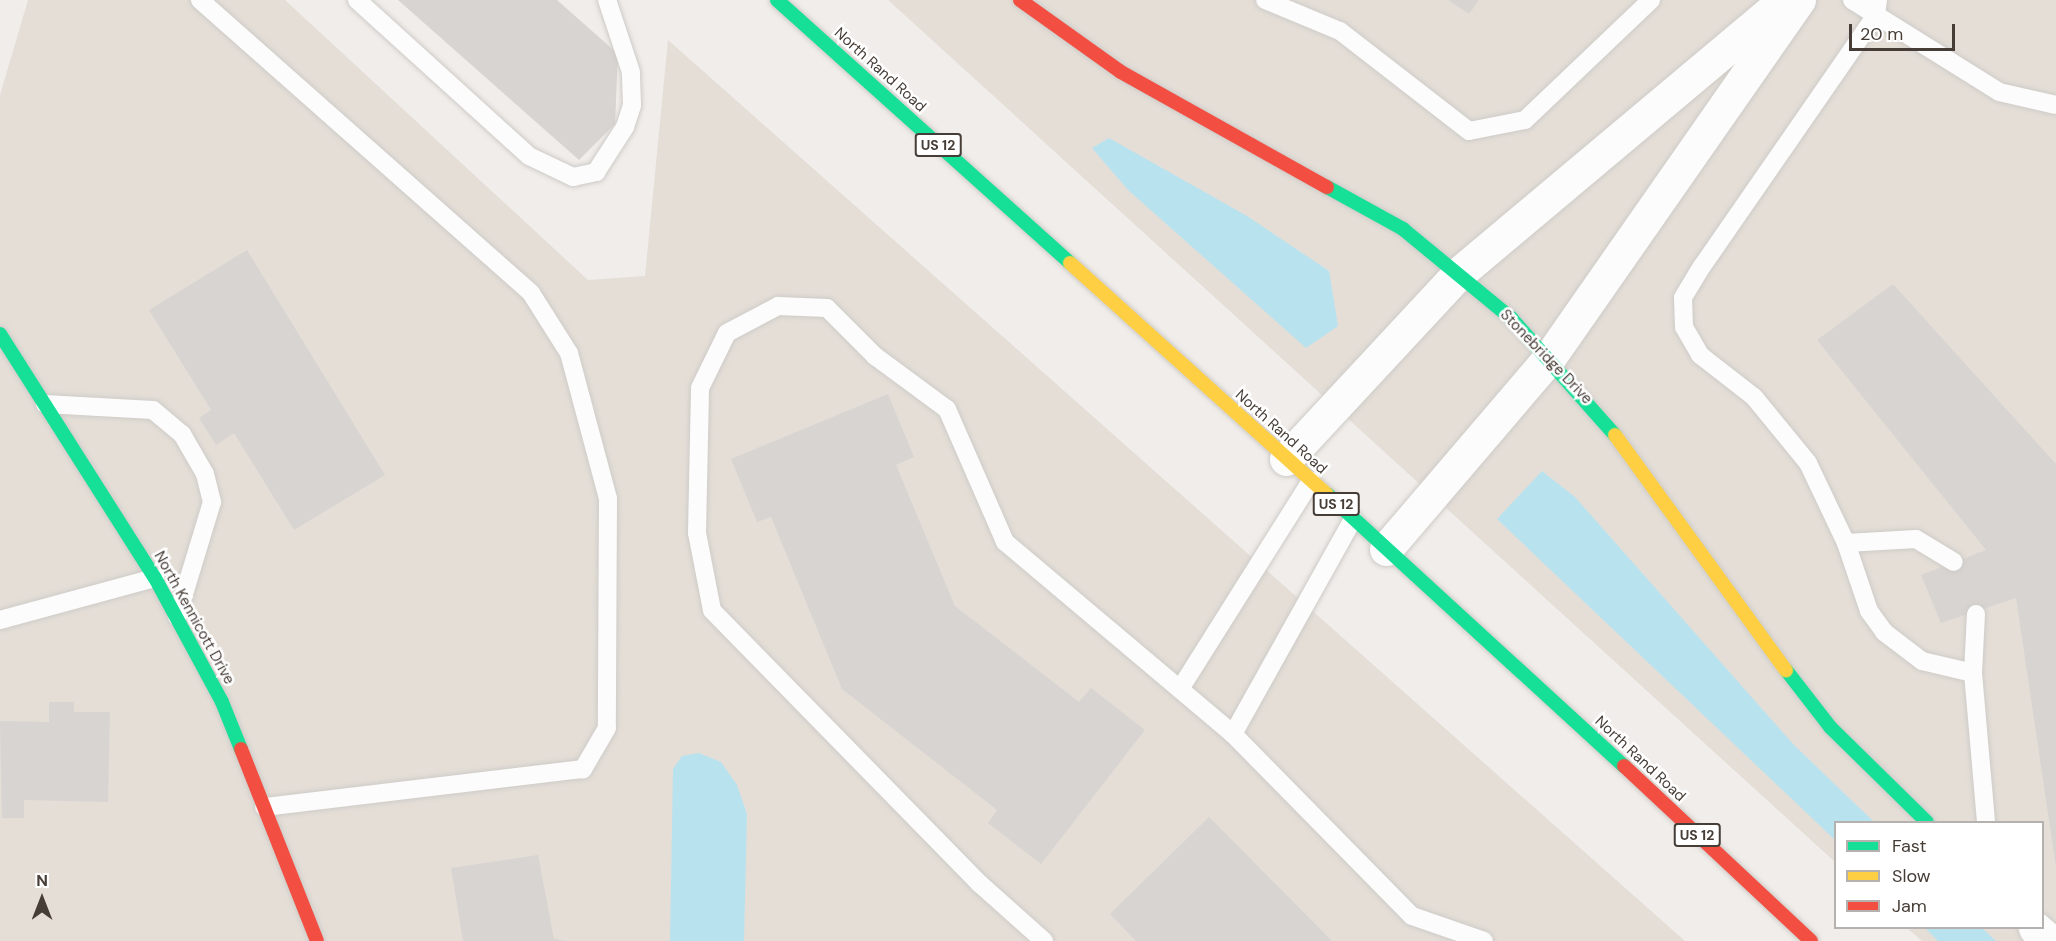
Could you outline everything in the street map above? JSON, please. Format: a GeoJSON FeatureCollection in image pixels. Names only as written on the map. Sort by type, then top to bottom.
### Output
{"type":"FeatureCollection","features":[{"type":"Feature","properties":{"kind":"street","name":"North Rand Road"},"geometry":{"type":"LineString","coordinates":[[777,0],[1386,549],[1811,941]]}},
{"type":"Feature","properties":{"kind":"street","name":"Stonebridge Drive"},"geometry":{"type":"LineString","coordinates":[[1020,0],[1121,72],[1403,229],[1458,274],[1549,358],[1601,414],[1704,564],[1831,728],[1926,821]]}},
{"type":"Feature","properties":{"kind":"street"},"geometry":{"type":"LineString","coordinates":[[1286,459],[1458,274],[1784,0]]}},
{"type":"Feature","properties":{"kind":"street"},"geometry":{"type":"LineString","coordinates":[[1386,549],[1549,358],[1799,0]]}},
{"type":"Feature","properties":{"kind":"street","name":"North Kennicott Drive"},"geometry":{"type":"LineString","coordinates":[[0,334],[156,578],[222,702],[317,941]]}},
{"type":"Feature","properties":{"kind":"street"},"geometry":{"type":"LineString","coordinates":[[2036,929],[2050,941]]}},
{"type":"Feature","properties":{"kind":"lane"},"geometry":{"type":"LineString","coordinates":[[200,0],[531,293],[569,353],[608,499],[607,728],[583,769],[264,807]]}},
{"type":"Feature","properties":{"kind":"lane"},"geometry":{"type":"LineString","coordinates":[[357,0],[529,156],[573,177],[596,172],[625,127],[632,105],[631,72],[607,0]]}},
{"type":"Feature","properties":{"kind":"lane"},"geometry":{"type":"LineString","coordinates":[[1265,0],[1340,31],[1469,131],[1525,120],[1651,0]]}},
{"type":"Feature","properties":{"kind":"lane"},"geometry":{"type":"LineString","coordinates":[[1852,0],[1877,7],[1999,92],[2056,105]]}},
{"type":"Feature","properties":{"kind":"lane"},"geometry":{"type":"LineString","coordinates":[[1877,7],[1683,298],[1684,327],[1700,355],[1754,397],[1783,429],[1808,463],[1846,543],[1869,611],[1884,632],[1922,661],[1973,673]]}},
{"type":"Feature","properties":{"kind":"lane"},"geometry":{"type":"LineString","coordinates":[[1044,941],[980,884],[712,610],[697,533],[699,388],[727,333],[778,306],[827,308],[875,356],[947,409],[1005,542],[1233,734],[1412,916],[1484,941]]}},
{"type":"Feature","properties":{"kind":"lane"},"geometry":{"type":"LineString","coordinates":[[45,404],[153,410],[182,434],[205,474],[212,502],[177,617]]}},
{"type":"Feature","properties":{"kind":"lane"},"geometry":{"type":"LineString","coordinates":[[1180,689],[1311,481]]}},
{"type":"Feature","properties":{"kind":"lane"},"geometry":{"type":"LineString","coordinates":[[1233,734],[1353,519]]}},
{"type":"Feature","properties":{"kind":"lane"},"geometry":{"type":"LineString","coordinates":[[1846,543],[1916,539],[1954,562]]}},
{"type":"Feature","properties":{"kind":"lane"},"geometry":{"type":"LineString","coordinates":[[0,620],[156,578]]}},
{"type":"Feature","properties":{"kind":"lane"},"geometry":{"type":"LineString","coordinates":[[1976,614],[1973,673],[1986,821]]}},
{"type":"Feature","properties":{"kind":"shaded area"},"geometry":{"type":"Polygon","coordinates":[[[28,0],[285,0],[588,280],[645,276],[668,40],[1685,941],[0,941],[0,95],[28,0]]]}},
{"type":"Feature","properties":{"kind":"shaded area"},"geometry":{"type":"Polygon","coordinates":[[[888,0],[2056,0],[2056,941],[1922,941],[1908,929],[2044,929],[2044,821],[1834,821],[1834,861],[888,0]]]}},
{"type":"Feature","properties":{"kind":"water"},"geometry":{"type":"Polygon","coordinates":[[[1109,138],[1247,216],[1329,271],[1338,326],[1306,348],[1128,190],[1092,148],[1109,138]]]}},
{"type":"Feature","properties":{"kind":"water"},"geometry":{"type":"Polygon","coordinates":[[[1542,471],[1575,497],[1794,745],[1873,821],[1834,821],[1834,839],[1497,519],[1542,471]]]}},
{"type":"Feature","properties":{"kind":"water"},"geometry":{"type":"Polygon","coordinates":[[[699,753],[721,762],[737,785],[747,814],[744,941],[670,941],[673,769],[682,756],[699,753]]]}},
{"type":"Feature","properties":{"kind":"water"},"geometry":{"type":"Polygon","coordinates":[[[1926,929],[1983,929],[1996,941],[1938,941],[1926,929]]]}},
{"type":"Feature","properties":{"kind":"building"},"geometry":{"type":"Polygon","coordinates":[[[398,0],[557,0],[618,54],[615,124],[579,160],[398,0]]]}},
{"type":"Feature","properties":{"kind":"building"},"geometry":{"type":"Polygon","coordinates":[[[1448,0],[1479,0],[1469,14],[1448,0]]]}},
{"type":"Feature","properties":{"kind":"building"},"geometry":{"type":"Polygon","coordinates":[[[247,250],[385,475],[294,530],[234,433],[216,445],[199,418],[211,410],[149,310],[247,250]]]}},
{"type":"Feature","properties":{"kind":"building"},"geometry":{"type":"Polygon","coordinates":[[[1893,284],[2056,464],[2056,867],[2016,598],[1941,623],[1921,575],[1986,550],[1817,340],[1893,284]]]}},
{"type":"Feature","properties":{"kind":"building"},"geometry":{"type":"Polygon","coordinates":[[[888,394],[914,457],[896,465],[955,606],[1079,702],[1091,688],[1145,730],[1041,864],[988,823],[997,810],[842,689],[771,517],[757,522],[731,459],[888,394]]]}},
{"type":"Feature","properties":{"kind":"building"},"geometry":{"type":"Polygon","coordinates":[[[49,702],[74,702],[74,712],[110,712],[108,802],[24,800],[24,818],[2,818],[0,721],[49,722],[49,702]]]}},
{"type":"Feature","properties":{"kind":"building"},"geometry":{"type":"Polygon","coordinates":[[[1209,817],[1332,941],[1136,941],[1110,914],[1209,817]]]}},
{"type":"Feature","properties":{"kind":"building"},"geometry":{"type":"Polygon","coordinates":[[[538,855],[554,939],[566,941],[463,941],[451,868],[538,855]]]}},
{"type":"Feature","properties":{"kind":"traffic: fast"},"geometry":{"type":"LineString","coordinates":[[777,0],[1070,263]]}},
{"type":"Feature","properties":{"kind":"traffic: fast"},"geometry":{"type":"LineString","coordinates":[[1327,187],[1403,229],[1511,318],[1615,435]]}},
{"type":"Feature","properties":{"kind":"traffic: fast"},"geometry":{"type":"LineString","coordinates":[[0,334],[155,578],[222,702],[241,749]]}},
{"type":"Feature","properties":{"kind":"traffic: fast"},"geometry":{"type":"LineString","coordinates":[[1327,494],[1624,766]]}},
{"type":"Feature","properties":{"kind":"traffic: fast"},"geometry":{"type":"LineString","coordinates":[[1786,670],[1831,728],[1926,821]]}},
{"type":"Feature","properties":{"kind":"traffic: slow"},"geometry":{"type":"LineString","coordinates":[[1070,263],[1327,494]]}},
{"type":"Feature","properties":{"kind":"traffic: slow"},"geometry":{"type":"LineString","coordinates":[[1615,435],[1786,670]]}},
{"type":"Feature","properties":{"kind":"traffic: jam"},"geometry":{"type":"LineString","coordinates":[[1020,0],[1121,72],[1327,187]]}},
{"type":"Feature","properties":{"kind":"traffic: jam"},"geometry":{"type":"LineString","coordinates":[[241,749],[317,941]]}},
{"type":"Feature","properties":{"kind":"traffic: jam"},"geometry":{"type":"LineString","coordinates":[[1624,766],[1811,941]]}}]}
